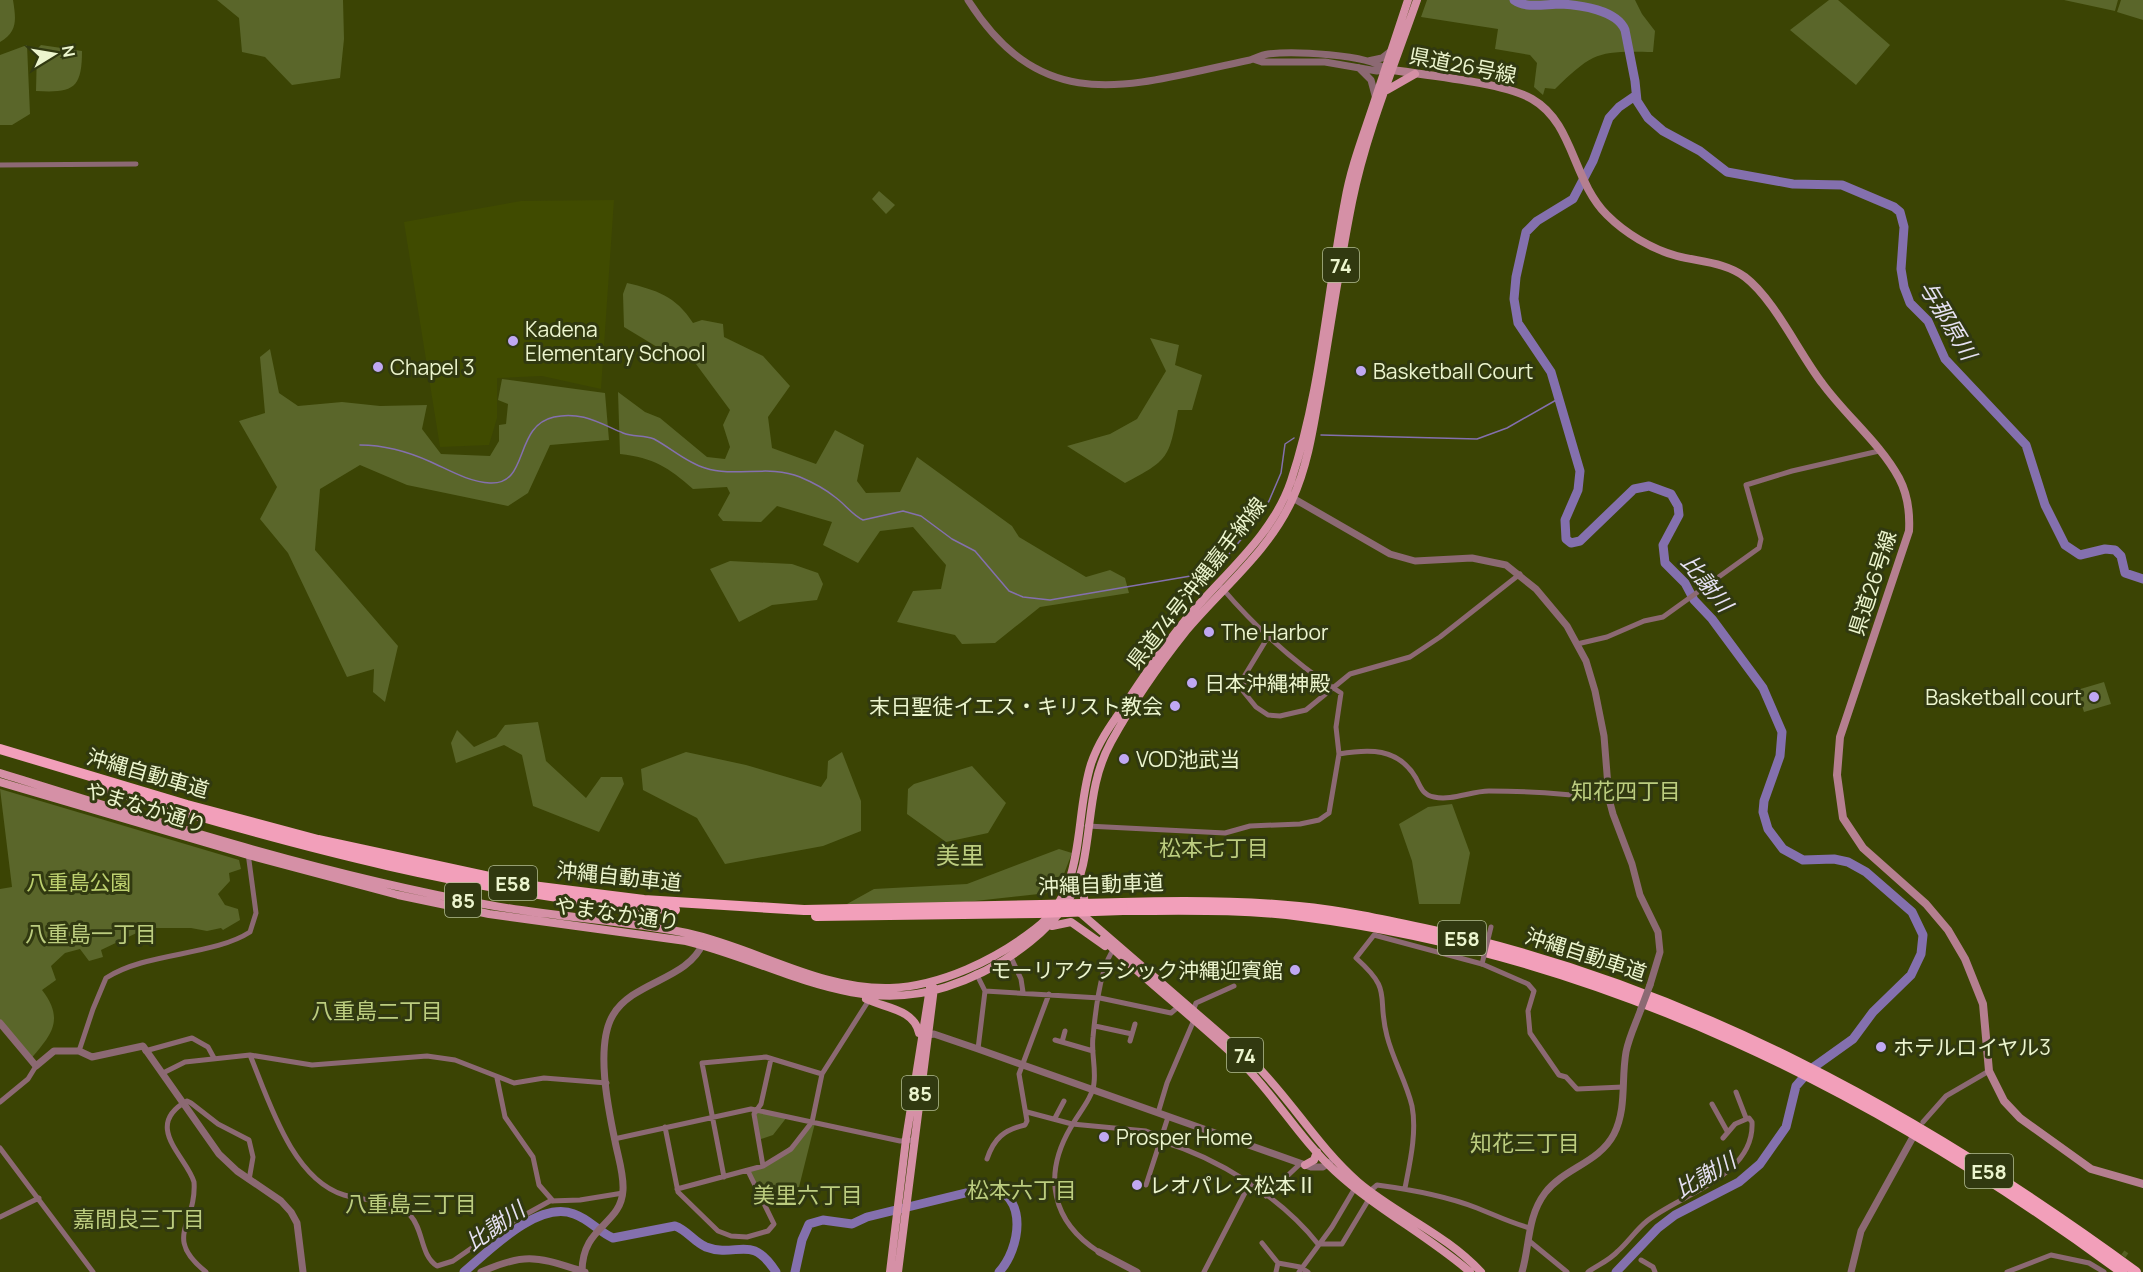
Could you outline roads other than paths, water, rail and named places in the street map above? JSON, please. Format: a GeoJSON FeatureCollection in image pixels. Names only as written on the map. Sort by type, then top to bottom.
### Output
{"type":"FeatureCollection","features":[{"type":"Feature","properties":{"kind":"highway","name":"沖縄自動車道"},"geometry":{"type":"LineString","coordinates":[[0,749],[187,805],[318,840],[416,863],[532,886],[644,900],[736,907],[1039,909]]}},
{"type":"Feature","properties":{"kind":"highway","name":"沖縄自動車道"},"geometry":{"type":"LineString","coordinates":[[0,756],[184,812],[316,848],[531,894],[643,907],[833,917],[1122,907],[1214,901],[1302,908],[1448,934],[1543,958],[1612,981],[1686,1010],[1835,1084],[2012,1185],[2136,1272]]}},
{"type":"Feature","properties":{"kind":"highway","name":"沖縄自動車道"},"geometry":{"type":"LineString","coordinates":[[1835,1084],[2026,1204],[2116,1272]]}},
{"type":"Feature","properties":{"kind":"main road","name":"県道74号沖縄嘉手納線"},"geometry":{"type":"LineString","coordinates":[[1065,902],[1092,792],[1110,743],[1185,632],[1221,586],[1274,531],[1289,497],[1312,435],[1352,200],[1386,91],[1391,51],[1408,0]]}},
{"type":"Feature","properties":{"kind":"main road","name":"74"},"geometry":{"type":"LineString","coordinates":[[1389,70],[1417,0]]}},
{"type":"Feature","properties":{"kind":"main road","name":"県道74号沖縄嘉手納線"},"geometry":{"type":"LineString","coordinates":[[1289,497],[1313,389],[1345,200],[1356,153],[1389,70]]}},
{"type":"Feature","properties":{"kind":"main road","name":"県道26号線"},"geometry":{"type":"LineString","coordinates":[[1389,70],[1507,90],[1534,100],[1558,122],[1588,192],[1605,214],[1630,234],[1668,254],[1731,269],[1751,282],[1763,296],[1822,384],[1879,451],[1904,488],[1908,506],[1908,531],[1840,737],[1837,762],[1839,800],[1843,818],[1857,842],[1926,904],[1948,930],[1965,959],[1983,1004],[1989,1071],[1998,1094],[2011,1109],[2068,1154],[2109,1176],[2143,1184]]}},
{"type":"Feature","properties":{"kind":"main road"},"geometry":{"type":"LineString","coordinates":[[1386,91],[1415,74]]}},
{"type":"Feature","properties":{"kind":"main road","name":"やまなか通り"},"geometry":{"type":"LineString","coordinates":[[0,773],[249,851]]}},
{"type":"Feature","properties":{"kind":"main road","name":"やまなか通り"},"geometry":{"type":"LineString","coordinates":[[0,782],[249,851],[490,909],[644,926],[704,941],[854,986],[932,988],[1024,936],[1065,902]]}},
{"type":"Feature","properties":{"kind":"main road","name":"県道74号沖縄嘉手納線"},"geometry":{"type":"LineString","coordinates":[[1065,902],[1082,869],[1084,825]]}},
{"type":"Feature","properties":{"kind":"main road"},"geometry":{"type":"LineString","coordinates":[[1082,869],[1084,903],[1101,930]]}},
{"type":"Feature","properties":{"kind":"main road","name":"74"},"geometry":{"type":"LineString","coordinates":[[1065,902],[1101,930],[1273,1082],[1331,1161],[1355,1188],[1370,1195],[1460,1252],[1481,1272]]}},
{"type":"Feature","properties":{"kind":"main road","name":"74"},"geometry":{"type":"LineString","coordinates":[[1065,902],[1113,951],[1194,1020],[1267,1089],[1317,1152],[1470,1272]]}},
{"type":"Feature","properties":{"kind":"main road","name":"やまなか通り"},"geometry":{"type":"LineString","coordinates":[[704,941],[818,986],[860,995],[893,996],[932,988],[976,973],[1010,955],[1049,927],[1065,902]]}},
{"type":"Feature","properties":{"kind":"main road"},"geometry":{"type":"LineString","coordinates":[[1049,927],[1066,921],[1076,924],[1113,951]]}},
{"type":"Feature","properties":{"kind":"main road","name":"85"},"geometry":{"type":"LineString","coordinates":[[890,1272],[903,1198],[932,988]]}},
{"type":"Feature","properties":{"kind":"main road"},"geometry":{"type":"LineString","coordinates":[[860,995],[908,1015],[918,1024],[924,1037]]}},
{"type":"Feature","properties":{"kind":"main road"},"geometry":{"type":"LineString","coordinates":[[1303,1164],[1314,1160],[1317,1152]]}},
{"type":"Feature","properties":{"kind":"main road","name":"85"},"geometry":{"type":"LineString","coordinates":[[898,1272],[900,1216]]}},
{"type":"Feature","properties":{"kind":"street"},"geometry":{"type":"LineString","coordinates":[[968,0],[991,32],[1012,52],[1042,74],[1061,79],[1106,86],[1126,85],[1252,60],[1269,54],[1304,52],[1380,64],[1389,70]]}},
{"type":"Feature","properties":{"kind":"street"},"geometry":{"type":"LineString","coordinates":[[1365,62],[1382,58],[1391,51]]}},
{"type":"Feature","properties":{"kind":"street"},"geometry":{"type":"LineString","coordinates":[[1252,60],[1262,62],[1313,61],[1389,70]]}},
{"type":"Feature","properties":{"kind":"street"},"geometry":{"type":"LineString","coordinates":[[1358,68],[1371,80],[1376,99]]}},
{"type":"Feature","properties":{"kind":"street"},"geometry":{"type":"LineString","coordinates":[[0,165],[136,164]]}},
{"type":"Feature","properties":{"kind":"street"},"geometry":{"type":"LineString","coordinates":[[1577,644],[1607,637],[1634,624],[1663,617],[1753,552],[1761,544],[1746,485],[1791,471],[1879,451]]}},
{"type":"Feature","properties":{"kind":"street"},"geometry":{"type":"LineString","coordinates":[[1289,497],[1390,554],[1415,561],[1484,560],[1506,565],[1520,573],[1554,609],[1577,644],[1591,676],[1600,714],[1609,799],[1640,895],[1658,932],[1660,952],[1626,1052],[1620,1118],[1609,1143],[1592,1159],[1564,1176],[1545,1193],[1532,1217],[1522,1272]]}},
{"type":"Feature","properties":{"kind":"street"},"geometry":{"type":"LineString","coordinates":[[1268,637],[1242,683],[1245,694],[1256,707],[1274,716],[1292,714],[1311,707],[1330,688],[1350,674],[1410,657],[1440,637],[1520,573]]}},
{"type":"Feature","properties":{"kind":"street"},"geometry":{"type":"LineString","coordinates":[[1084,825],[1225,833],[1250,826],[1287,826],[1319,820],[1329,813],[1332,807],[1339,754],[1336,727],[1342,696],[1340,692],[1330,688],[1268,637],[1221,586]]}},
{"type":"Feature","properties":{"kind":"street"},"geometry":{"type":"LineString","coordinates":[[1339,754],[1374,749],[1385,753],[1411,771],[1425,794],[1436,798],[1488,791],[1609,799]]}},
{"type":"Feature","properties":{"kind":"street"},"geometry":{"type":"LineString","coordinates":[[79,1051],[106,978],[149,961],[234,940],[250,932],[256,913],[249,851]]}},
{"type":"Feature","properties":{"kind":"street"},"geometry":{"type":"LineString","coordinates":[[1482,964],[1491,927]]}},
{"type":"Feature","properties":{"kind":"street"},"geometry":{"type":"LineString","coordinates":[[1405,1188],[1413,1143],[1412,1106],[1387,1035],[1382,988],[1378,979],[1356,958],[1374,935],[1482,964],[1520,979],[1532,987],[1528,1011],[1530,1033],[1559,1075],[1566,1077],[1577,1089],[1623,1088]]}},
{"type":"Feature","properties":{"kind":"street"},"geometry":{"type":"LineString","coordinates":[[481,1272],[510,1260],[534,1257],[583,1272],[584,1250],[594,1234],[616,1211],[623,1193],[606,1083],[606,1032],[616,1011],[635,995],[688,963],[699,954],[704,941]]}},
{"type":"Feature","properties":{"kind":"street"},"geometry":{"type":"LineString","coordinates":[[1113,951],[1106,962],[1095,1026],[1093,1090],[1072,1124],[1056,1167],[1055,1195],[1067,1224],[1082,1242],[1137,1272]]}},
{"type":"Feature","properties":{"kind":"street"},"geometry":{"type":"LineString","coordinates":[[1010,955],[1021,979],[1023,992]]}},
{"type":"Feature","properties":{"kind":"street"},"geometry":{"type":"LineString","coordinates":[[976,973],[986,992],[978,1049]]}},
{"type":"Feature","properties":{"kind":"street"},"geometry":{"type":"LineString","coordinates":[[1158,1113],[1167,1083],[1194,1020],[1192,1010],[1197,1003],[1234,986]]}},
{"type":"Feature","properties":{"kind":"street"},"geometry":{"type":"LineString","coordinates":[[986,992],[1023,992],[1100,998],[1171,1013],[1178,1007]]}},
{"type":"Feature","properties":{"kind":"street"},"geometry":{"type":"LineString","coordinates":[[987,1159],[992,1145],[999,1136],[1009,1129],[1025,1125],[1027,1112],[1019,1074],[1049,994]]}},
{"type":"Feature","properties":{"kind":"street"},"geometry":{"type":"LineString","coordinates":[[677,1189],[763,1166],[791,1149],[812,1122],[822,1074],[869,1000]]}},
{"type":"Feature","properties":{"kind":"street"},"geometry":{"type":"LineString","coordinates":[[0,1023],[36,1066]]}},
{"type":"Feature","properties":{"kind":"street"},"geometry":{"type":"LineString","coordinates":[[1095,1026],[1131,1038],[1135,1024]]}},
{"type":"Feature","properties":{"kind":"street"},"geometry":{"type":"LineString","coordinates":[[1062,1042],[1065,1030]]}},
{"type":"Feature","properties":{"kind":"street"},"geometry":{"type":"LineString","coordinates":[[924,1037],[934,1034],[1303,1164],[1318,1168],[1331,1161]]}},
{"type":"Feature","properties":{"kind":"street"},"geometry":{"type":"LineString","coordinates":[[145,1051],[192,1038],[208,1047],[214,1058]]}},
{"type":"Feature","properties":{"kind":"street"},"geometry":{"type":"LineString","coordinates":[[1055,1040],[1093,1051]]}},
{"type":"Feature","properties":{"kind":"street"},"geometry":{"type":"LineString","coordinates":[[0,1102],[28,1079],[36,1066],[54,1051],[79,1051],[92,1057],[143,1046],[219,1154],[249,1180],[281,1201],[294,1216],[303,1272]]}},
{"type":"Feature","properties":{"kind":"street"},"geometry":{"type":"LineString","coordinates":[[163,1073],[185,1062],[249,1055],[281,1062],[312,1065],[437,1057],[471,1065],[514,1083],[544,1078],[606,1083]]}},
{"type":"Feature","properties":{"kind":"street"},"geometry":{"type":"LineString","coordinates":[[249,1055],[280,1127],[295,1153],[315,1178],[328,1188],[344,1195],[392,1206],[405,1212],[421,1231],[430,1260],[437,1266],[453,1261],[499,1229],[538,1206],[553,1201],[580,1200],[623,1193]]}},
{"type":"Feature","properties":{"kind":"street"},"geometry":{"type":"LineString","coordinates":[[724,1177],[702,1063],[758,1057],[822,1074]]}},
{"type":"Feature","properties":{"kind":"street"},"geometry":{"type":"LineString","coordinates":[[763,1166],[756,1110],[761,1104],[771,1059]]}},
{"type":"Feature","properties":{"kind":"street"},"geometry":{"type":"LineString","coordinates":[[1923,1122],[1946,1096],[1989,1071]]}},
{"type":"Feature","properties":{"kind":"street"},"geometry":{"type":"LineString","coordinates":[[497,1077],[506,1116],[533,1158],[539,1185],[553,1201]]}},
{"type":"Feature","properties":{"kind":"street"},"geometry":{"type":"LineString","coordinates":[[1588,1272],[1619,1251],[1648,1220],[1717,1179],[1738,1163],[1744,1155],[1752,1122],[1746,1118],[1736,1092]]}},
{"type":"Feature","properties":{"kind":"street"},"geometry":{"type":"LineString","coordinates":[[1055,1118],[1064,1101]]}},
{"type":"Feature","properties":{"kind":"street"},"geometry":{"type":"LineString","coordinates":[[183,1103],[191,1103],[218,1124],[249,1140],[253,1165],[249,1180]]}},
{"type":"Feature","properties":{"kind":"street"},"geometry":{"type":"LineString","coordinates":[[183,1103],[170,1119],[168,1128],[175,1153],[194,1182],[189,1217],[181,1239],[186,1251],[206,1272]]}},
{"type":"Feature","properties":{"kind":"street"},"geometry":{"type":"LineString","coordinates":[[1712,1104],[1728,1131]]}},
{"type":"Feature","properties":{"kind":"street"},"geometry":{"type":"LineString","coordinates":[[614,1139],[751,1109],[900,1141],[910,1140]]}},
{"type":"Feature","properties":{"kind":"street"},"geometry":{"type":"LineString","coordinates":[[1027,1112],[1072,1124],[1146,1131],[1211,1160],[1291,1213],[1318,1244],[1342,1244],[1377,1185],[1405,1188],[1477,1208],[1498,1219],[1530,1228]]}},
{"type":"Feature","properties":{"kind":"street"},"geometry":{"type":"LineString","coordinates":[[1146,1185],[1168,1117]]}},
{"type":"Feature","properties":{"kind":"street"},"geometry":{"type":"LineString","coordinates":[[1723,1138],[1728,1131],[1746,1118]]}},
{"type":"Feature","properties":{"kind":"street"},"geometry":{"type":"LineString","coordinates":[[665,1127],[677,1189],[687,1202],[724,1234],[747,1237],[760,1234],[774,1224],[748,1171]]}},
{"type":"Feature","properties":{"kind":"street"},"geometry":{"type":"LineString","coordinates":[[1851,1272],[1861,1231],[1913,1137]]}},
{"type":"Feature","properties":{"kind":"street"},"geometry":{"type":"LineString","coordinates":[[0,1148],[93,1272]]}},
{"type":"Feature","properties":{"kind":"street"},"geometry":{"type":"LineString","coordinates":[[1266,1196],[1303,1164]]}},
{"type":"Feature","properties":{"kind":"street"},"geometry":{"type":"LineString","coordinates":[[1204,1272],[1249,1185]]}},
{"type":"Feature","properties":{"kind":"street"},"geometry":{"type":"LineString","coordinates":[[1299,1270],[1355,1188]]}},
{"type":"Feature","properties":{"kind":"street"},"geometry":{"type":"LineString","coordinates":[[0,1217],[39,1198]]}},
{"type":"Feature","properties":{"kind":"street"},"geometry":{"type":"LineString","coordinates":[[1528,1240],[1567,1272]]}},
{"type":"Feature","properties":{"kind":"street"},"geometry":{"type":"LineString","coordinates":[[1262,1243],[1278,1263],[1308,1272]]}},
{"type":"Feature","properties":{"kind":"street"},"geometry":{"type":"LineString","coordinates":[[2007,1272],[2050,1255],[2089,1263],[2104,1272]]}},
{"type":"Feature","properties":{"kind":"street"},"geometry":{"type":"LineString","coordinates":[[1641,1260],[1653,1267],[1655,1272]]}},
{"type":"Feature","properties":{"kind":"street"},"geometry":{"type":"LineString","coordinates":[[1276,1272],[1278,1263]]}},
{"type":"Feature","properties":{"kind":"waterway","name":"与那原川"},"geometry":{"type":"LineString","coordinates":[[1514,0],[1530,5],[1561,4],[1597,10],[1621,23],[1625,30],[1637,101],[1648,118],[1663,131],[1700,151],[1727,172],[1793,184],[1842,185],[1894,207],[1900,212],[1904,227],[1901,269],[1910,303],[1928,321],[1945,359],[2026,445],[2045,505],[2065,545],[2080,555],[2105,549],[2115,550],[2121,556],[2125,573],[2143,579]]}},
{"type":"Feature","properties":{"kind":"waterway","name":"比謝川"},"geometry":{"type":"LineString","coordinates":[[1616,1272],[1658,1228],[1675,1215],[1739,1182],[1760,1164],[1786,1127],[1796,1086],[1811,1069],[1853,1039],[1873,1012],[1911,975],[1921,954],[1923,935],[1912,912],[1866,872],[1848,862],[1834,859],[1803,860],[1783,849],[1768,829],[1763,812],[1764,801],[1780,756],[1782,732],[1763,688],[1712,619],[1694,600],[1685,583],[1665,563],[1663,545],[1679,515],[1678,506],[1671,494],[1649,486],[1634,489],[1580,541],[1571,543],[1566,539],[1565,520],[1578,490],[1580,471],[1551,372],[1518,323],[1514,299],[1516,277],[1526,232],[1537,221],[1573,199],[1593,161],[1609,118],[1619,107],[1635,96]]}},
{"type":"Feature","properties":{"kind":"waterway"},"geometry":{"type":"LineString","coordinates":[[1321,435],[1477,439],[1507,428],[1558,399]]}},
{"type":"Feature","properties":{"kind":"waterway"},"geometry":{"type":"LineString","coordinates":[[360,445],[405,452],[467,478],[490,483],[503,481],[511,475],[532,431],[541,423],[554,417],[581,417],[627,434],[654,439],[685,459],[705,468],[729,472],[788,473],[800,477],[827,491],[863,520],[903,511],[921,516],[952,539],[975,551],[1009,591],[1023,597],[1050,600],[1214,572],[1249,530],[1269,501],[1281,473],[1285,444],[1294,438]]}},
{"type":"Feature","properties":{"kind":"waterway","name":"比謝川"},"geometry":{"type":"LineString","coordinates":[[795,1272],[802,1240],[809,1224],[823,1220],[852,1224],[867,1217],[990,1187],[1002,1192],[1011,1201],[1016,1212],[1016,1237],[1012,1250],[999,1272]]}},
{"type":"Feature","properties":{"kind":"waterway","name":"比謝川"},"geometry":{"type":"LineString","coordinates":[[464,1272],[515,1230],[545,1214],[560,1212],[579,1216],[613,1238],[675,1226],[706,1247],[717,1250],[743,1249],[759,1253],[776,1272]]}},
{"type":"Feature","properties":{"kind":"tunnel"},"geometry":{"type":"LineString","coordinates":[[2119,1262],[2127,1251]]}},
{"type":"Feature","properties":{"kind":"place","name":"Kadena Elementary School"},"geometry":{"type":"Point","coordinates":[513,341]}},
{"type":"Feature","properties":{"kind":"place","name":"Chapel 3"},"geometry":{"type":"Point","coordinates":[378,367]}},
{"type":"Feature","properties":{"kind":"place","name":"Basketball Court"},"geometry":{"type":"Point","coordinates":[1361,371]}},
{"type":"Feature","properties":{"kind":"place","name":"The Harbor"},"geometry":{"type":"Point","coordinates":[1209,632]}},
{"type":"Feature","properties":{"kind":"place","name":"日本沖縄神殿"},"geometry":{"type":"Point","coordinates":[1192,683]}},
{"type":"Feature","properties":{"kind":"place","name":"Basketball court"},"geometry":{"type":"Point","coordinates":[2094,697]}},
{"type":"Feature","properties":{"kind":"place","name":"末日聖徒イエス・キリスト教会"},"geometry":{"type":"Point","coordinates":[1175,706]}},
{"type":"Feature","properties":{"kind":"place","name":"VOD池武当"},"geometry":{"type":"Point","coordinates":[1124,759]}},
{"type":"Feature","properties":{"kind":"place","name":"モーリアクラシック沖縄迎賓館"},"geometry":{"type":"Point","coordinates":[1295,970]}},
{"type":"Feature","properties":{"kind":"place","name":"ホテルロイヤル3"},"geometry":{"type":"Point","coordinates":[1881,1047]}},
{"type":"Feature","properties":{"kind":"place","name":"Prosper Home"},"geometry":{"type":"Point","coordinates":[1104,1137]}},
{"type":"Feature","properties":{"kind":"place","name":"レオパレス松本Ⅱ"},"geometry":{"type":"Point","coordinates":[1137,1185]}},
{"type":"Feature","properties":{"kind":"district","name":"知花四丁目"},"geometry":{"type":"Point","coordinates":[1626,791]}},
{"type":"Feature","properties":{"kind":"district","name":"松本七丁目"},"geometry":{"type":"Point","coordinates":[1214,848]}},
{"type":"Feature","properties":{"kind":"district","name":"美里"},"geometry":{"type":"Point","coordinates":[960,854]}},
{"type":"Feature","properties":{"kind":"district","name":"八重島一丁目"},"geometry":{"type":"Point","coordinates":[91,934]}},
{"type":"Feature","properties":{"kind":"district","name":"八重島二丁目"},"geometry":{"type":"Point","coordinates":[377,1011]}},
{"type":"Feature","properties":{"kind":"district","name":"知花三丁目"},"geometry":{"type":"Point","coordinates":[1525,1143]}},
{"type":"Feature","properties":{"kind":"district","name":"松本六丁目"},"geometry":{"type":"Point","coordinates":[1022,1190]}},
{"type":"Feature","properties":{"kind":"district","name":"美里六丁目"},"geometry":{"type":"Point","coordinates":[808,1195]}},
{"type":"Feature","properties":{"kind":"district","name":"八重島三丁目"},"geometry":{"type":"Point","coordinates":[411,1204]}},
{"type":"Feature","properties":{"kind":"district","name":"嘉間良三丁目"},"geometry":{"type":"Point","coordinates":[139,1219]}},
{"type":"Feature","properties":{"kind":"park label","name":"八重島公園"},"geometry":{"type":"Point","coordinates":[79,882]}}]}
